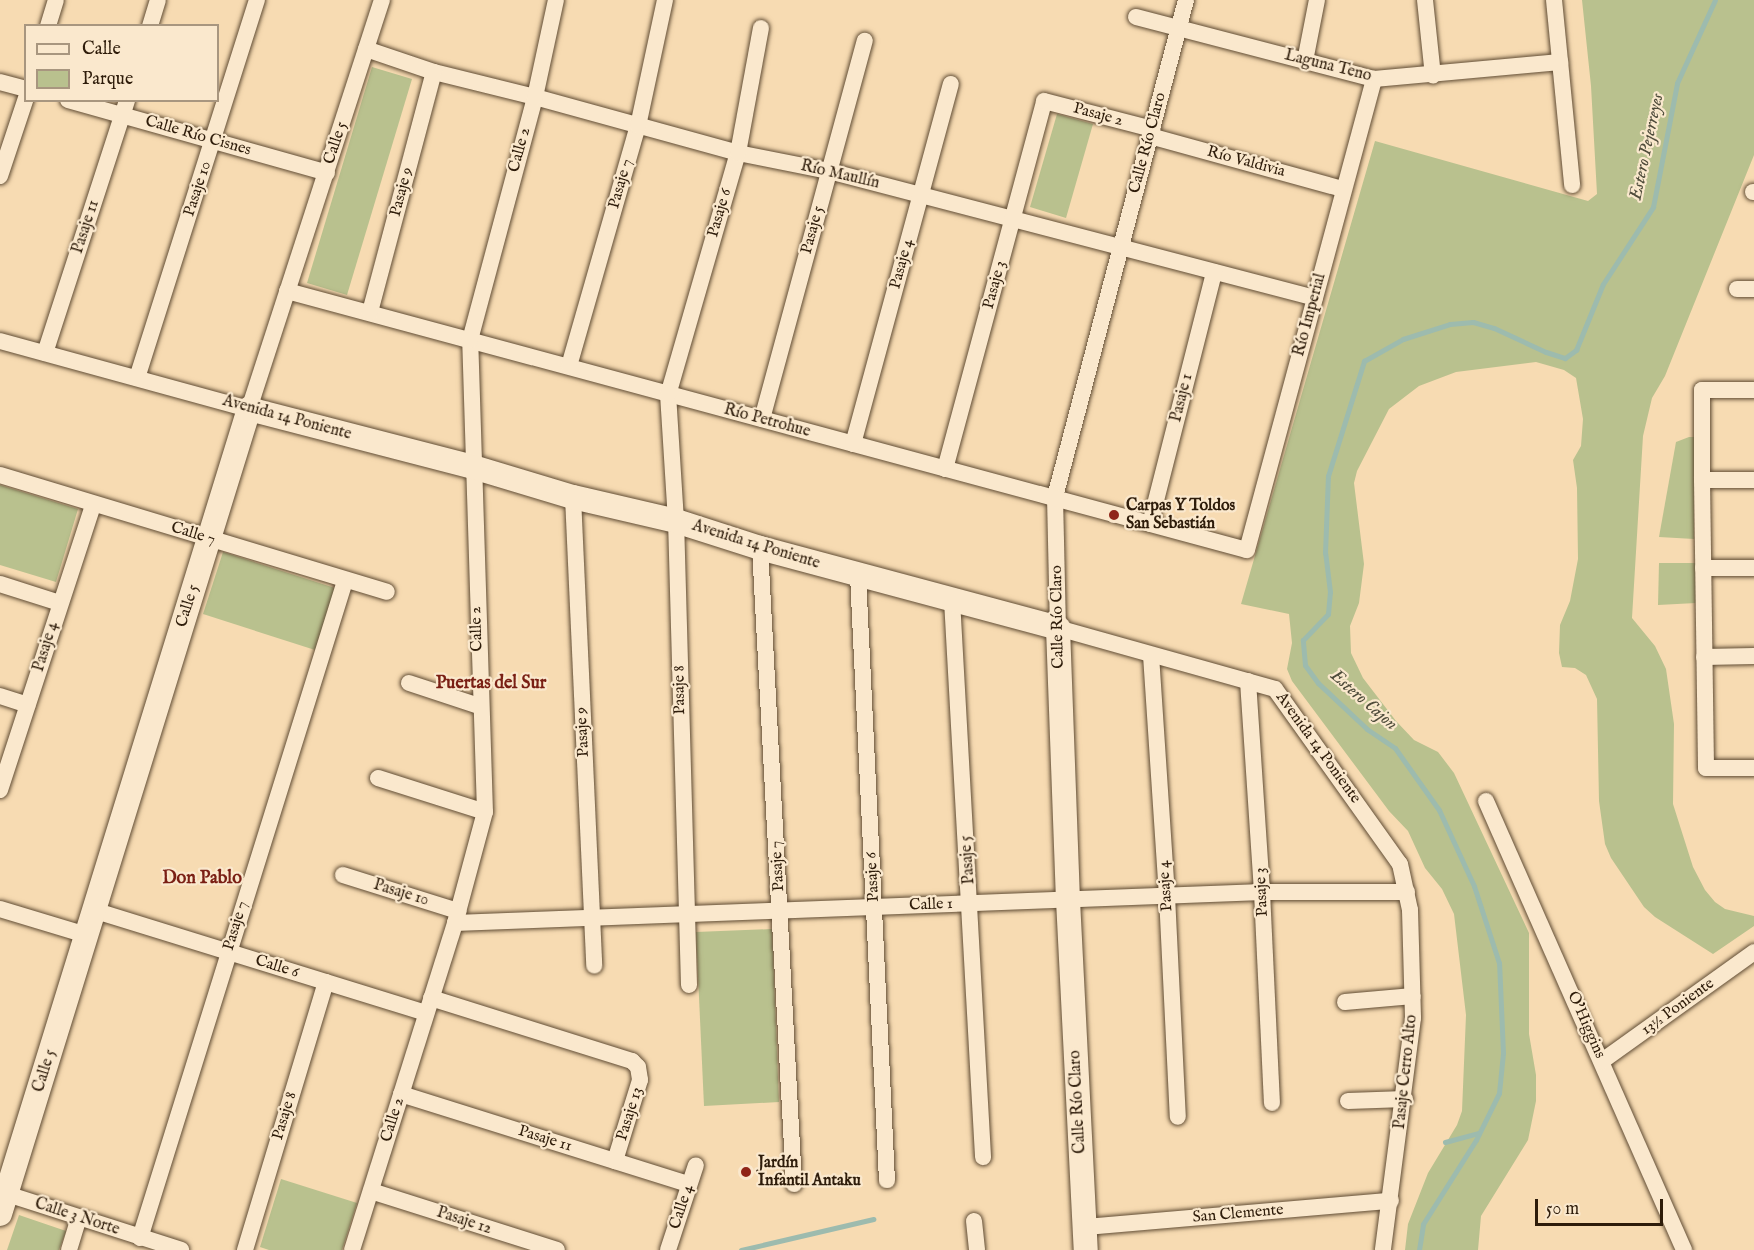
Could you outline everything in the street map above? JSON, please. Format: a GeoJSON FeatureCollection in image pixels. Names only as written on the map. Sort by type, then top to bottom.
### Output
{"type":"FeatureCollection","features":[{"type":"Feature","properties":{"kind":"street"},"geometry":{"type":"LineString","coordinates":[[49,24],[56,0]]}},
{"type":"Feature","properties":{"kind":"street"},"geometry":{"type":"LineString","coordinates":[[151,24],[158,0]]}},
{"type":"Feature","properties":{"kind":"street","name":"Pasaje 10"},"geometry":{"type":"LineString","coordinates":[[136,378],[257,0]]}},
{"type":"Feature","properties":{"kind":"street","name":"Calle 5"},"geometry":{"type":"LineString","coordinates":[[3,1202],[9,1157],[86,935],[249,409],[382,0]]}},
{"type":"Feature","properties":{"kind":"street","name":"Calle 2"},"geometry":{"type":"LineString","coordinates":[[352,1250],[456,917],[484,812],[479,706],[470,340],[535,97],[556,0]]}},
{"type":"Feature","properties":{"kind":"street","name":"Pasaje 7"},"geometry":{"type":"LineString","coordinates":[[569,366],[638,126],[665,0]]}},
{"type":"Feature","properties":{"kind":"street","name":"Calle Río Claro"},"geometry":{"type":"LineString","coordinates":[[1085,1239],[1068,900],[1055,497],[1119,247],[1186,0]]}},
{"type":"Feature","properties":{"kind":"street"},"geometry":{"type":"LineString","coordinates":[[1305,61],[1317,0]]}},
{"type":"Feature","properties":{"kind":"street"},"geometry":{"type":"LineString","coordinates":[[1425,0],[1433,76]]}},
{"type":"Feature","properties":{"kind":"street"},"geometry":{"type":"LineString","coordinates":[[1554,0],[1572,185]]}},
{"type":"Feature","properties":{"kind":"street","name":"Laguna Teno"},"geometry":{"type":"LineString","coordinates":[[1136,17],[1374,79],[1433,76],[1560,62]]}},
{"type":"Feature","properties":{"kind":"street","name":"Pasaje 6"},"geometry":{"type":"LineString","coordinates":[[668,396],[738,153],[761,28]]}},
{"type":"Feature","properties":{"kind":"street","name":"Pasaje 5"},"geometry":{"type":"LineString","coordinates":[[762,419],[865,41]]}},
{"type":"Feature","properties":{"kind":"street","name":"Río Maullín"},"geometry":{"type":"LineString","coordinates":[[366,49],[434,72],[535,97],[738,153],[829,171],[1315,298]]}},
{"type":"Feature","properties":{"kind":"street","name":"Pasaje 9"},"geometry":{"type":"LineString","coordinates":[[370,312],[434,72]]}},
{"type":"Feature","properties":{"kind":"street","name":"Río Imperial"},"geometry":{"type":"LineString","coordinates":[[1247,550],[1374,79]]}},
{"type":"Feature","properties":{"kind":"street"},"geometry":{"type":"LineString","coordinates":[[0,81],[24,88]]}},
{"type":"Feature","properties":{"kind":"street","name":"Pasaje 4"},"geometry":{"type":"LineString","coordinates":[[854,444],[951,84]]}},
{"type":"Feature","properties":{"kind":"street","name":"Pasaje 2"},"geometry":{"type":"LineString","coordinates":[[1044,101],[1151,133]]}},
{"type":"Feature","properties":{"kind":"street","name":"Pasaje 3"},"geometry":{"type":"LineString","coordinates":[[945,469],[1044,101]]}},
{"type":"Feature","properties":{"kind":"street"},"geometry":{"type":"LineString","coordinates":[[0,176],[25,102]]}},
{"type":"Feature","properties":{"kind":"street","name":"Calle Río Cisnes"},"geometry":{"type":"LineString","coordinates":[[82,102],[124,108],[213,141],[327,172]]}},
{"type":"Feature","properties":{"kind":"street","name":"Pasaje 11"},"geometry":{"type":"LineString","coordinates":[[45,353],[124,108]]}},
{"type":"Feature","properties":{"kind":"street","name":"Río Valdivia"},"geometry":{"type":"LineString","coordinates":[[1151,133],[1343,189]]}},
{"type":"Feature","properties":{"kind":"street","name":"Pasaje 1"},"geometry":{"type":"LineString","coordinates":[[1150,524],[1214,272]]}},
{"type":"Feature","properties":{"kind":"street"},"geometry":{"type":"LineString","coordinates":[[1737,289],[1754,289]]}},
{"type":"Feature","properties":{"kind":"street","name":"Río Petrohue"},"geometry":{"type":"LineString","coordinates":[[287,291],[569,366],[668,396],[762,419],[1247,550]]}},
{"type":"Feature","properties":{"kind":"street","name":"Avenida 14 Poniente"},"geometry":{"type":"LineString","coordinates":[[0,341],[573,497],[676,521],[760,548],[1275,689],[1392,850],[1400,864],[1407,892]]}},
{"type":"Feature","properties":{"kind":"street"},"geometry":{"type":"LineString","coordinates":[[1754,390],[1702,390],[1706,768],[1754,768]]}},
{"type":"Feature","properties":{"kind":"street","name":"Pasaje 8"},"geometry":{"type":"LineString","coordinates":[[668,396],[676,521],[685,915],[689,985]]}},
{"type":"Feature","properties":{"kind":"street","name":"Calle 7"},"geometry":{"type":"LineString","coordinates":[[0,475],[93,505],[387,592]]}},
{"type":"Feature","properties":{"kind":"street"},"geometry":{"type":"LineString","coordinates":[[1702,480],[1754,480]]}},
{"type":"Feature","properties":{"kind":"street","name":"Pasaje 9"},"geometry":{"type":"LineString","coordinates":[[573,497],[594,966]]}},
{"type":"Feature","properties":{"kind":"street","name":"Pasaje 4"},"geometry":{"type":"LineString","coordinates":[[0,790],[93,505]]}},
{"type":"Feature","properties":{"kind":"street","name":"Pasaje 7"},"geometry":{"type":"LineString","coordinates":[[760,548],[794,1184]]}},
{"type":"Feature","properties":{"kind":"street"},"geometry":{"type":"LineString","coordinates":[[1703,568],[1754,568]]}},
{"type":"Feature","properties":{"kind":"street","name":"Pasaje 6"},"geometry":{"type":"LineString","coordinates":[[858,575],[887,1180]]}},
{"type":"Feature","properties":{"kind":"street","name":"Pasaje 7"},"geometry":{"type":"LineString","coordinates":[[140,1238],[345,581]]}},
{"type":"Feature","properties":{"kind":"street"},"geometry":{"type":"LineString","coordinates":[[0,584],[60,603]]}},
{"type":"Feature","properties":{"kind":"street","name":"Pasaje 5"},"geometry":{"type":"LineString","coordinates":[[952,600],[983,1157]]}},
{"type":"Feature","properties":{"kind":"street","name":"Pasaje 4"},"geometry":{"type":"LineString","coordinates":[[1151,655],[1167,896],[1178,1117]]}},
{"type":"Feature","properties":{"kind":"street"},"geometry":{"type":"LineString","coordinates":[[1704,657],[1754,656]]}},
{"type":"Feature","properties":{"kind":"street","name":"Pasaje 3"},"geometry":{"type":"LineString","coordinates":[[1248,681],[1262,892],[1272,1103]]}},
{"type":"Feature","properties":{"kind":"street"},"geometry":{"type":"LineString","coordinates":[[409,683],[479,706]]}},
{"type":"Feature","properties":{"kind":"street"},"geometry":{"type":"LineString","coordinates":[[0,696],[28,705]]}},
{"type":"Feature","properties":{"kind":"street"},"geometry":{"type":"LineString","coordinates":[[378,778],[484,812]]}},
{"type":"Feature","properties":{"kind":"street","name":"O'Higgins"},"geometry":{"type":"LineString","coordinates":[[1486,801],[1684,1250]]}},
{"type":"Feature","properties":{"kind":"street","name":"Pasaje 10"},"geometry":{"type":"LineString","coordinates":[[343,875],[456,917]]}},
{"type":"Feature","properties":{"kind":"street","name":"Calle 1"},"geometry":{"type":"LineString","coordinates":[[456,917],[592,918],[1262,892],[1407,892]]}},
{"type":"Feature","properties":{"kind":"street","name":"Pasaje Cerro Alto"},"geometry":{"type":"LineString","coordinates":[[1383,1250],[1405,1099],[1413,996],[1407,892]]}},
{"type":"Feature","properties":{"kind":"street"},"geometry":{"type":"LineString","coordinates":[[0,909],[86,935]]}},
{"type":"Feature","properties":{"kind":"street","name":"Calle 6"},"geometry":{"type":"LineString","coordinates":[[93,910],[326,982],[429,1005],[628,1059],[638,1067]]}},
{"type":"Feature","properties":{"kind":"street","name":"13½ Poniente"},"geometry":{"type":"LineString","coordinates":[[1602,1061],[1754,952]]}},
{"type":"Feature","properties":{"kind":"street","name":"Pasaje 8"},"geometry":{"type":"LineString","coordinates":[[244,1250],[326,982]]}},
{"type":"Feature","properties":{"kind":"street"},"geometry":{"type":"LineString","coordinates":[[1345,1002],[1413,996]]}},
{"type":"Feature","properties":{"kind":"street","name":"Pasaje 13"},"geometry":{"type":"LineString","coordinates":[[615,1161],[640,1080],[638,1067]]}},
{"type":"Feature","properties":{"kind":"street","name":"Pasaje 11"},"geometry":{"type":"LineString","coordinates":[[401,1094],[689,1184]]}},
{"type":"Feature","properties":{"kind":"street"},"geometry":{"type":"LineString","coordinates":[[1348,1101],[1405,1099]]}},
{"type":"Feature","properties":{"kind":"street","name":"Calle 4"},"geometry":{"type":"LineString","coordinates":[[668,1250],[696,1165]]}},
{"type":"Feature","properties":{"kind":"street","name":"Pasaje 12"},"geometry":{"type":"LineString","coordinates":[[371,1191],[556,1250]]}},
{"type":"Feature","properties":{"kind":"street","name":"San Clemente"},"geometry":{"type":"LineString","coordinates":[[1085,1239],[1391,1201]]}},
{"type":"Feature","properties":{"kind":"street","name":"Calle 3 Norte"},"geometry":{"type":"LineString","coordinates":[[3,1202],[79,1218],[181,1250]]}},
{"type":"Feature","properties":{"kind":"street"},"geometry":{"type":"LineString","coordinates":[[69,1250],[79,1218]]}},
{"type":"Feature","properties":{"kind":"street"},"geometry":{"type":"LineString","coordinates":[[974,1221],[976,1250]]}},
{"type":"Feature","properties":{"kind":"green space"},"geometry":{"type":"Polygon","coordinates":[[[1582,0],[1754,0],[1754,155],[1665,376],[1652,398],[1643,436],[1632,618],[1655,646],[1666,669],[1674,724],[1673,804],[1693,867],[1705,890],[1715,902],[1725,909],[1754,916],[1754,926],[1713,954],[1655,917],[1644,907],[1611,858],[1605,844],[1599,801],[1597,699],[1586,675],[1575,668],[1562,667],[1559,653],[1560,625],[1570,601],[1578,559],[1577,488],[1573,460],[1581,446],[1583,419],[1576,378],[1564,370],[1536,362],[1456,372],[1419,386],[1389,409],[1357,471],[1354,483],[1364,564],[1359,603],[1350,626],[1351,653],[1363,678],[1396,721],[1414,740],[1438,752],[1454,773],[1529,933],[1529,1034],[1536,1075],[1536,1101],[1528,1140],[1481,1216],[1478,1250],[1405,1250],[1408,1224],[1428,1173],[1457,1125],[1462,1111],[1466,1015],[1454,914],[1442,889],[1425,868],[1408,831],[1389,811],[1292,681],[1287,669],[1292,643],[1289,614],[1241,604],[1375,141],[1588,201],[1597,194],[1591,86],[1582,0]]]}},
{"type":"Feature","properties":{"kind":"green space"},"geometry":{"type":"Polygon","coordinates":[[[372,67],[412,79],[347,295],[307,283],[372,67]]]}},
{"type":"Feature","properties":{"kind":"green space"},"geometry":{"type":"Polygon","coordinates":[[[1057,114],[1093,124],[1066,218],[1030,207],[1057,114]]]}},
{"type":"Feature","properties":{"kind":"green space"},"geometry":{"type":"Polygon","coordinates":[[[1694,437],[1694,539],[1659,537],[1676,442],[1694,437]]]}},
{"type":"Feature","properties":{"kind":"green space"},"geometry":{"type":"Polygon","coordinates":[[[0,485],[78,509],[56,582],[0,565],[0,485]]]}},
{"type":"Feature","properties":{"kind":"green space"},"geometry":{"type":"Polygon","coordinates":[[[223,552],[335,588],[315,650],[203,614],[223,552]]]}},
{"type":"Feature","properties":{"kind":"green space"},"geometry":{"type":"Polygon","coordinates":[[[1659,563],[1695,563],[1696,603],[1658,605],[1659,563]]]}},
{"type":"Feature","properties":{"kind":"green space"},"geometry":{"type":"Polygon","coordinates":[[[772,929],[779,1102],[704,1106],[696,932],[772,929]]]}},
{"type":"Feature","properties":{"kind":"green space"},"geometry":{"type":"Polygon","coordinates":[[[281,1179],[357,1203],[342,1250],[269,1250],[260,1247],[281,1179]]]}},
{"type":"Feature","properties":{"kind":"green space"},"geometry":{"type":"Polygon","coordinates":[[[19,1215],[66,1231],[59,1250],[7,1250],[19,1215]]]}},
{"type":"Feature","properties":{"kind":"waterway","name":"Estero Cajon"},"geometry":{"type":"LineString","coordinates":[[1419,1250],[1423,1224],[1476,1140],[1499,1093],[1503,1053],[1499,963],[1474,886],[1439,810],[1395,748],[1367,729],[1318,683],[1305,665],[1303,640],[1328,614],[1330,592],[1325,553],[1328,476],[1364,361],[1403,339],[1450,324],[1473,322],[1494,328],[1546,352],[1565,358],[1576,350],[1603,284],[1653,207],[1677,83],[1715,0]]}},
{"type":"Feature","properties":{"kind":"waterway"},"geometry":{"type":"LineString","coordinates":[[1445,1142],[1479,1133]]}},
{"type":"Feature","properties":{"kind":"waterway"},"geometry":{"type":"LineString","coordinates":[[741,1250],[873,1219]]}},
{"type":"Feature","properties":{"kind":"place","name":"Carpas Y Toldos San Sebastián"},"geometry":{"type":"Point","coordinates":[1114,515]}},
{"type":"Feature","properties":{"kind":"place","name":"Jardín Infantil Antaku"},"geometry":{"type":"Point","coordinates":[746,1172]}},
{"type":"Feature","properties":{"kind":"district","name":"Puertas del Sur"},"geometry":{"type":"Point","coordinates":[491,684]}},
{"type":"Feature","properties":{"kind":"district","name":"Don Pablo"},"geometry":{"type":"Point","coordinates":[202,879]}},
{"type":"Feature","properties":{"kind":"water label","name":"Estero Pejerreyes"},"geometry":{"type":"Point","coordinates":[1648,147]}}]}
